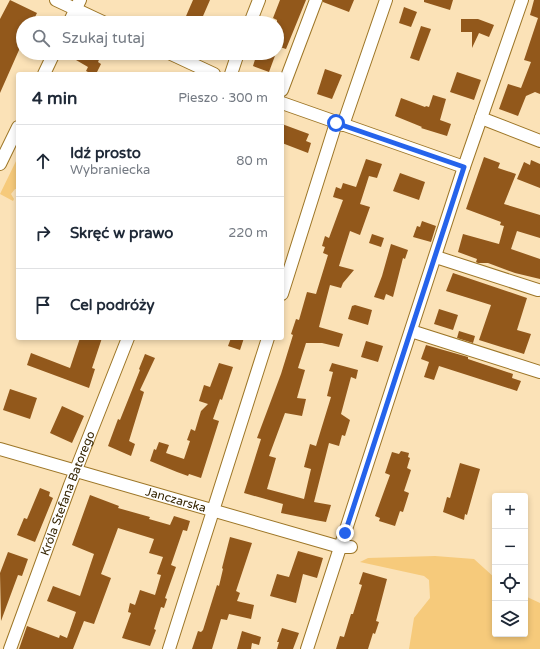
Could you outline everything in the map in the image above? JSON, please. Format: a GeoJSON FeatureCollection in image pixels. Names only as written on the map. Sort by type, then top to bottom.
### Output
{"type":"FeatureCollection","features":[{"type":"Feature","properties":{"kind":"street"},"geometry":{"type":"LineString","coordinates":[[56,0],[78,4],[95,16]]}},
{"type":"Feature","properties":{"kind":"street"},"geometry":{"type":"LineString","coordinates":[[253,16],[259,0]]}},
{"type":"Feature","properties":{"kind":"street"},"geometry":{"type":"LineString","coordinates":[[284,85],[316,0]]}},
{"type":"Feature","properties":{"kind":"street"},"geometry":{"type":"LineString","coordinates":[[284,288],[340,124],[386,0]]}},
{"type":"Feature","properties":{"kind":"street"},"geometry":{"type":"LineString","coordinates":[[307,649],[346,547],[411,331],[464,167],[522,0]]}},
{"type":"Feature","properties":{"kind":"street"},"geometry":{"type":"LineString","coordinates":[[72,16],[78,4]]}},
{"type":"Feature","properties":{"kind":"street"},"geometry":{"type":"LineString","coordinates":[[45,72],[51,60]]}},
{"type":"Feature","properties":{"kind":"street"},"geometry":{"type":"LineString","coordinates":[[184,60],[210,72]]}},
{"type":"Feature","properties":{"kind":"street"},"geometry":{"type":"LineString","coordinates":[[232,72],[236,60]]}},
{"type":"Feature","properties":{"kind":"street"},"geometry":{"type":"LineString","coordinates":[[284,104],[464,167]]}},
{"type":"Feature","properties":{"kind":"street"},"geometry":{"type":"LineString","coordinates":[[481,118],[540,141]]}},
{"type":"Feature","properties":{"kind":"street"},"geometry":{"type":"LineString","coordinates":[[0,164],[16,131]]}},
{"type":"Feature","properties":{"kind":"street"},"geometry":{"type":"LineString","coordinates":[[436,257],[538,290]]}},
{"type":"Feature","properties":{"kind":"street"},"geometry":{"type":"LineString","coordinates":[[411,331],[540,372]]}},
{"type":"Feature","properties":{"kind":"street","name":"Króla Stefana Batorego"},"geometry":{"type":"LineString","coordinates":[[10,649],[76,471],[127,340]]}},
{"type":"Feature","properties":{"kind":"street"},"geometry":{"type":"LineString","coordinates":[[169,649],[267,340]]}},
{"type":"Feature","properties":{"kind":"street","name":"Janczarska"},"geometry":{"type":"LineString","coordinates":[[0,449],[346,547]]}},
{"type":"Feature","properties":{"kind":"shaded area"},"geometry":{"type":"Polygon","coordinates":[[[16,161],[16,189],[11,194],[14,199],[13,201],[0,194],[16,161]]]}},
{"type":"Feature","properties":{"kind":"shaded area"},"geometry":{"type":"Polygon","coordinates":[[[435,556],[474,559],[492,575],[492,637],[528,637],[528,597],[540,603],[540,649],[409,649],[414,618],[430,598],[429,580],[424,576],[360,562],[368,558],[435,556]]]}},
{"type":"Feature","properties":{"kind":"building"},"geometry":{"type":"Polygon","coordinates":[[[10,0],[37,13],[36,16],[16,16],[16,57],[0,93],[0,19],[10,0]]]}},
{"type":"Feature","properties":{"kind":"building"},"geometry":{"type":"Polygon","coordinates":[[[193,0],[210,0],[203,16],[186,16],[193,0]]]}},
{"type":"Feature","properties":{"kind":"building"},"geometry":{"type":"Polygon","coordinates":[[[280,0],[306,0],[286,49],[284,48],[284,16],[274,16],[280,0]]]}},
{"type":"Feature","properties":{"kind":"building"},"geometry":{"type":"Polygon","coordinates":[[[323,0],[354,0],[349,12],[323,2],[323,0]]]}},
{"type":"Feature","properties":{"kind":"building"},"geometry":{"type":"Polygon","coordinates":[[[424,0],[453,0],[450,10],[424,2],[424,0]]]}},
{"type":"Feature","properties":{"kind":"building"},"geometry":{"type":"Polygon","coordinates":[[[534,0],[540,0],[540,94],[535,92],[526,96],[518,116],[499,109],[508,84],[521,88],[531,62],[524,60],[538,18],[530,15],[534,0]]]}},
{"type":"Feature","properties":{"kind":"building"},"geometry":{"type":"Polygon","coordinates":[[[404,7],[417,12],[411,27],[399,23],[404,7]]]}},
{"type":"Feature","properties":{"kind":"building"},"geometry":{"type":"Polygon","coordinates":[[[461,19],[478,19],[494,25],[489,37],[479,33],[472,48],[472,32],[461,32],[461,19]]]}},
{"type":"Feature","properties":{"kind":"building"},"geometry":{"type":"Polygon","coordinates":[[[421,26],[431,29],[419,61],[410,58],[421,26]]]}},
{"type":"Feature","properties":{"kind":"building"},"geometry":{"type":"Polygon","coordinates":[[[76,60],[99,60],[98,62],[101,64],[97,72],[86,71],[88,67],[76,60]]]}},
{"type":"Feature","properties":{"kind":"building"},"geometry":{"type":"Polygon","coordinates":[[[255,60],[273,60],[269,72],[253,66],[255,60]]]}},
{"type":"Feature","properties":{"kind":"building"},"geometry":{"type":"Polygon","coordinates":[[[325,69],[342,75],[332,99],[317,94],[325,69]]]}},
{"type":"Feature","properties":{"kind":"building"},"geometry":{"type":"Polygon","coordinates":[[[457,72],[481,80],[474,100],[450,92],[457,72]]]}},
{"type":"Feature","properties":{"kind":"building"},"geometry":{"type":"Polygon","coordinates":[[[433,95],[446,99],[440,120],[451,124],[447,136],[421,128],[422,127],[395,116],[401,98],[425,107],[429,107],[433,95]]]}},
{"type":"Feature","properties":{"kind":"building"},"geometry":{"type":"Polygon","coordinates":[[[284,125],[309,134],[306,141],[311,143],[308,153],[284,144],[284,125]]]}},
{"type":"Feature","properties":{"kind":"building"},"geometry":{"type":"Polygon","coordinates":[[[484,157],[500,163],[498,168],[516,174],[504,204],[540,215],[540,238],[517,231],[511,249],[540,259],[540,279],[515,273],[488,263],[478,263],[476,262],[477,259],[458,252],[463,234],[499,244],[504,226],[500,225],[501,222],[466,209],[484,157]]]}},
{"type":"Feature","properties":{"kind":"building"},"geometry":{"type":"Polygon","coordinates":[[[366,159],[382,164],[377,178],[369,176],[360,204],[370,207],[360,235],[350,231],[339,266],[354,270],[343,283],[341,288],[330,285],[319,327],[343,334],[339,347],[322,343],[306,343],[298,368],[305,370],[297,398],[306,399],[302,416],[285,413],[269,456],[276,458],[267,489],[304,499],[311,469],[304,467],[310,444],[316,446],[331,397],[327,396],[333,372],[329,371],[332,363],[358,370],[356,379],[351,377],[341,414],[350,420],[345,436],[342,435],[339,446],[329,443],[314,502],[331,505],[326,522],[281,513],[283,504],[244,493],[261,439],[257,438],[281,374],[293,335],[291,334],[296,319],[299,320],[307,292],[316,294],[328,255],[323,253],[325,247],[322,246],[325,236],[329,238],[343,200],[333,197],[336,187],[341,189],[343,183],[356,187],[366,159]]]}},
{"type":"Feature","properties":{"kind":"building"},"geometry":{"type":"Polygon","coordinates":[[[531,160],[540,164],[540,188],[517,179],[524,162],[530,165],[531,160]]]}},
{"type":"Feature","properties":{"kind":"building"},"geometry":{"type":"Polygon","coordinates":[[[400,173],[425,182],[419,200],[393,191],[400,173]]]}},
{"type":"Feature","properties":{"kind":"building"},"geometry":{"type":"Polygon","coordinates":[[[422,221],[436,226],[431,242],[413,237],[417,226],[420,227],[422,221]]]}},
{"type":"Feature","properties":{"kind":"building"},"geometry":{"type":"Polygon","coordinates":[[[372,234],[384,238],[381,247],[369,243],[372,234]]]}},
{"type":"Feature","properties":{"kind":"building"},"geometry":{"type":"Polygon","coordinates":[[[391,244],[408,250],[405,259],[403,258],[393,297],[386,294],[384,300],[374,297],[382,276],[391,244]]]}},
{"type":"Feature","properties":{"kind":"building"},"geometry":{"type":"Polygon","coordinates":[[[453,273],[527,298],[517,330],[531,334],[524,354],[479,340],[491,305],[446,291],[453,273]]]}},
{"type":"Feature","properties":{"kind":"building"},"geometry":{"type":"Polygon","coordinates":[[[355,305],[372,310],[368,325],[348,319],[352,306],[355,305]]]}},
{"type":"Feature","properties":{"kind":"building"},"geometry":{"type":"Polygon","coordinates":[[[439,309],[458,315],[453,330],[434,324],[439,309]]]}},
{"type":"Feature","properties":{"kind":"building"},"geometry":{"type":"Polygon","coordinates":[[[459,331],[475,336],[473,343],[457,338],[459,331]]]}},
{"type":"Feature","properties":{"kind":"building"},"geometry":{"type":"Polygon","coordinates":[[[79,340],[101,340],[92,368],[95,369],[89,388],[27,365],[31,353],[70,368],[79,340]]]}},
{"type":"Feature","properties":{"kind":"building"},"geometry":{"type":"Polygon","coordinates":[[[230,340],[243,340],[240,350],[228,346],[230,340]]]}},
{"type":"Feature","properties":{"kind":"building"},"geometry":{"type":"Polygon","coordinates":[[[366,341],[383,346],[378,362],[361,357],[366,341]]]}},
{"type":"Feature","properties":{"kind":"building"},"geometry":{"type":"Polygon","coordinates":[[[426,345],[468,357],[468,359],[513,374],[512,378],[521,381],[517,391],[439,366],[434,380],[424,377],[429,362],[421,359],[426,345]]]}},
{"type":"Feature","properties":{"kind":"building"},"geometry":{"type":"Polygon","coordinates":[[[145,354],[155,358],[140,390],[144,392],[129,441],[135,444],[131,456],[108,446],[118,419],[120,420],[145,354]]]}},
{"type":"Feature","properties":{"kind":"building"},"geometry":{"type":"Polygon","coordinates":[[[219,363],[233,367],[222,400],[220,399],[213,419],[219,421],[201,478],[189,474],[188,476],[150,461],[154,449],[156,450],[159,442],[169,445],[166,453],[184,459],[190,441],[187,440],[191,429],[195,431],[201,411],[208,404],[199,401],[204,385],[210,387],[219,363]]]}},
{"type":"Feature","properties":{"kind":"building"},"geometry":{"type":"Polygon","coordinates":[[[10,389],[37,398],[30,419],[3,410],[10,389]]]}},
{"type":"Feature","properties":{"kind":"building"},"geometry":{"type":"Polygon","coordinates":[[[62,406],[84,416],[72,443],[50,433],[62,406]]]}},
{"type":"Feature","properties":{"kind":"building"},"geometry":{"type":"Polygon","coordinates":[[[401,451],[409,453],[408,457],[410,458],[407,468],[411,470],[404,491],[409,493],[403,512],[400,511],[395,526],[379,521],[380,518],[375,516],[390,475],[385,473],[392,452],[399,454],[401,451]]]}},
{"type":"Feature","properties":{"kind":"building"},"geometry":{"type":"Polygon","coordinates":[[[460,463],[480,469],[467,515],[465,514],[464,520],[443,512],[447,497],[450,498],[460,463]]]}},
{"type":"Feature","properties":{"kind":"building"},"geometry":{"type":"Polygon","coordinates":[[[40,488],[50,492],[49,496],[53,498],[35,542],[17,535],[24,518],[27,519],[40,488]]]}},
{"type":"Feature","properties":{"kind":"building"},"geometry":{"type":"Polygon","coordinates":[[[90,495],[119,506],[118,508],[150,517],[149,519],[170,525],[174,516],[190,521],[187,531],[183,530],[171,565],[176,567],[165,598],[167,599],[164,608],[161,607],[154,629],[156,630],[150,646],[122,638],[131,613],[128,612],[130,603],[135,605],[140,590],[155,595],[161,575],[157,574],[163,557],[149,553],[154,539],[118,528],[101,574],[111,578],[94,624],[84,621],[73,649],[19,649],[27,626],[59,638],[60,635],[67,638],[76,612],[47,601],[53,586],[80,596],[94,554],[72,545],[90,495]]]}},
{"type":"Feature","properties":{"kind":"building"},"geometry":{"type":"Polygon","coordinates":[[[230,537],[252,543],[236,591],[240,593],[237,601],[254,605],[251,619],[229,614],[227,620],[221,619],[212,649],[192,649],[198,631],[201,632],[203,630],[217,585],[219,586],[230,537]]]}},
{"type":"Feature","properties":{"kind":"building"},"geometry":{"type":"Polygon","coordinates":[[[298,551],[323,558],[317,578],[303,574],[296,603],[270,596],[277,574],[289,577],[298,551]]]}},
{"type":"Feature","properties":{"kind":"building"},"geometry":{"type":"Polygon","coordinates":[[[8,552],[28,559],[22,576],[18,575],[1,621],[0,573],[8,552]]]}},
{"type":"Feature","properties":{"kind":"building"},"geometry":{"type":"Polygon","coordinates":[[[363,572],[387,579],[376,621],[379,622],[375,634],[373,633],[368,649],[336,649],[340,636],[344,637],[351,614],[353,614],[362,585],[359,584],[363,572]]]}},
{"type":"Feature","properties":{"kind":"building"},"geometry":{"type":"Polygon","coordinates":[[[282,628],[299,633],[293,649],[277,649],[279,642],[277,642],[282,628]]]}},
{"type":"Feature","properties":{"kind":"building"},"geometry":{"type":"Polygon","coordinates":[[[242,631],[261,637],[259,645],[252,643],[251,649],[237,649],[242,631]]]}},
{"type":"Feature","properties":{"kind":"route"},"geometry":{"type":"LineString","coordinates":[[336,123],[464,167],[443,236],[345,533]]}}]}
